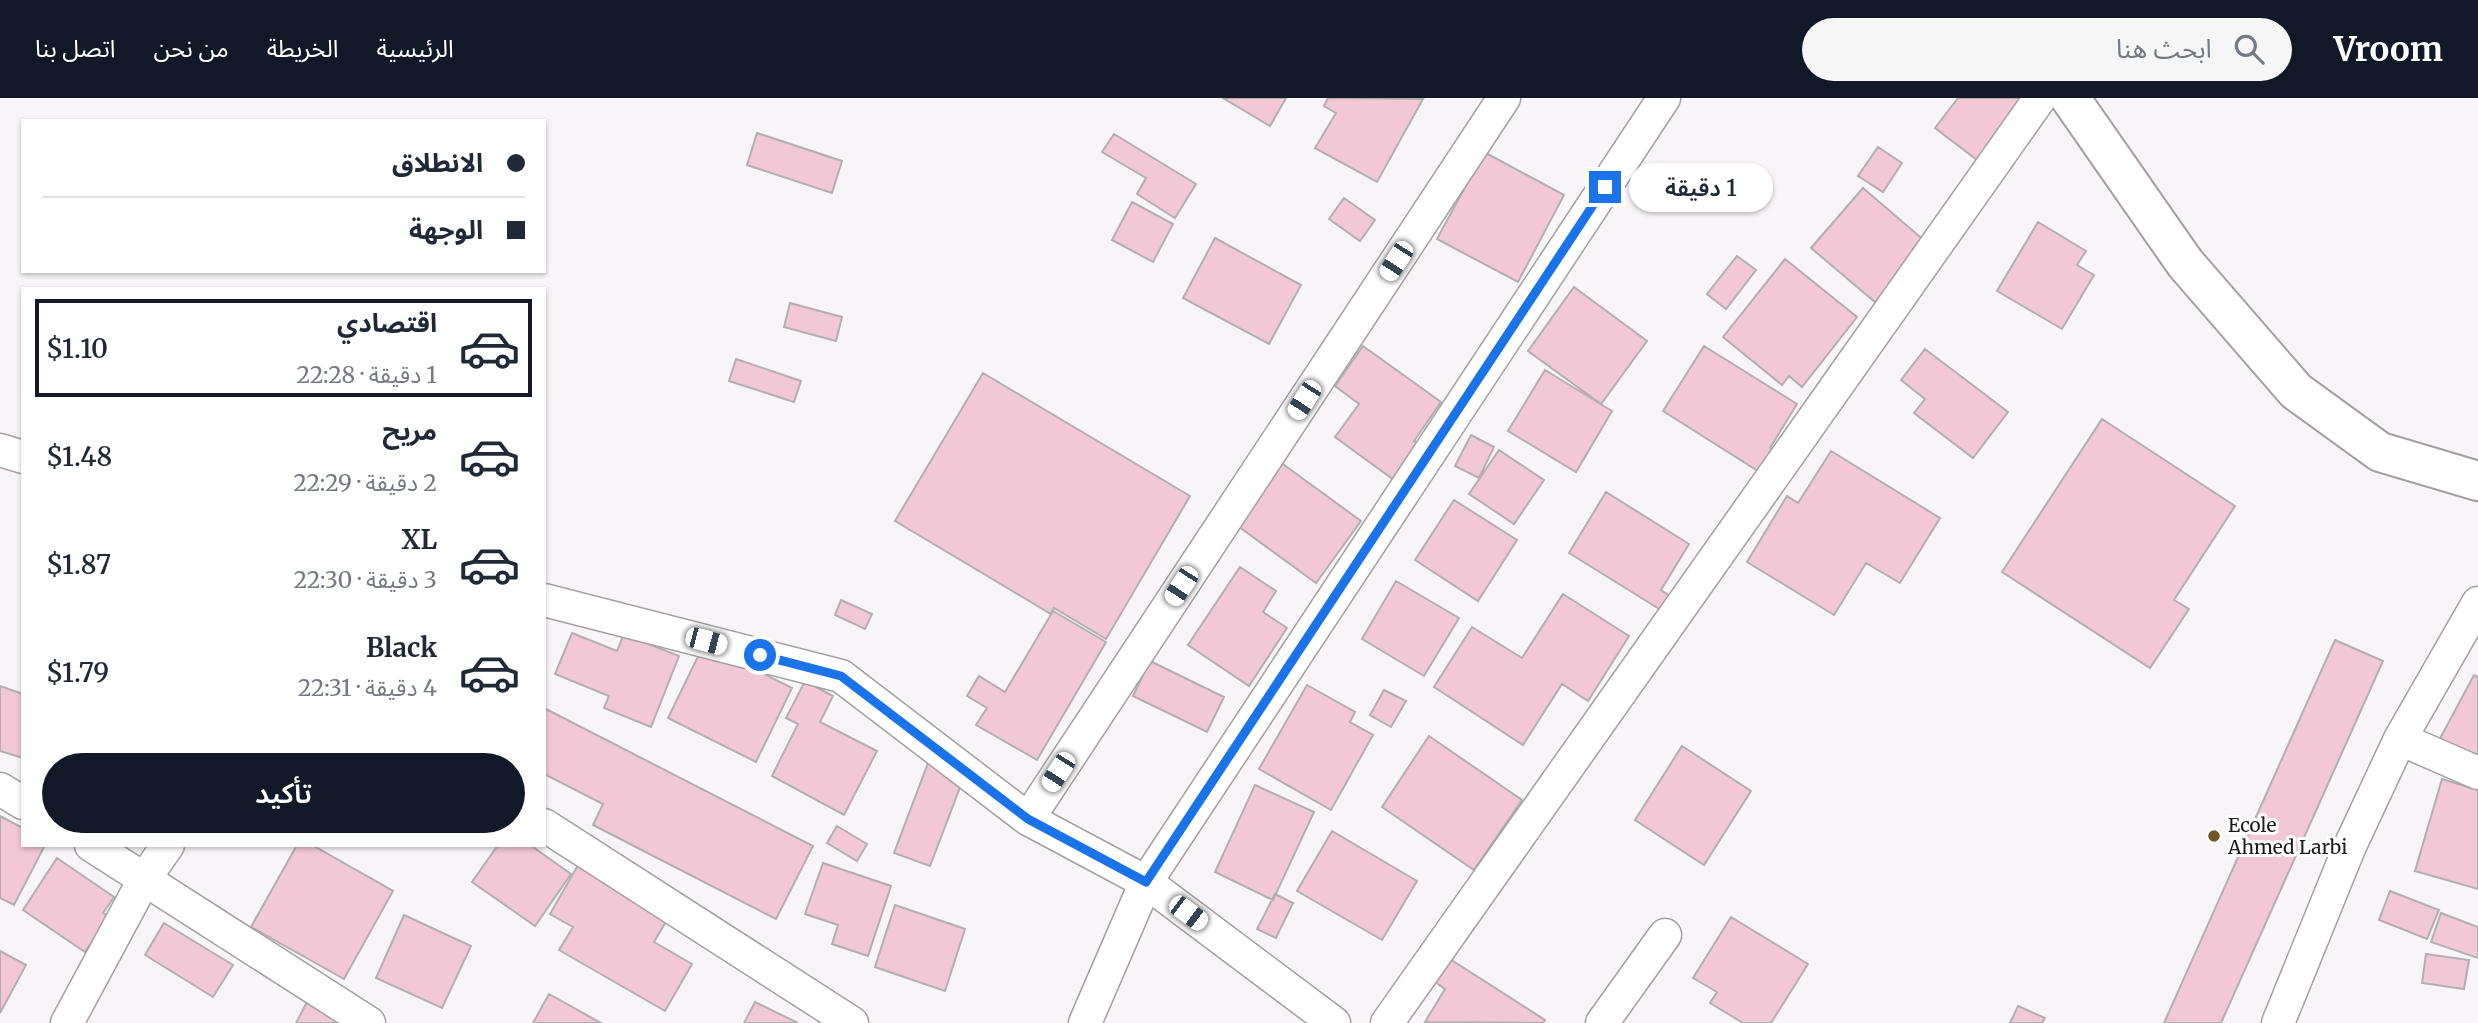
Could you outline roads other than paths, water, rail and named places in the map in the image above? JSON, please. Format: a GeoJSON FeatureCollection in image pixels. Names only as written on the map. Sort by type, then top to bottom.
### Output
{"type":"FeatureCollection","features":[{"type":"Feature","properties":{"kind":"street"},"geometry":{"type":"LineString","coordinates":[[1028,819],[1504,98]]}},
{"type":"Feature","properties":{"kind":"street"},"geometry":{"type":"LineString","coordinates":[[1084,1023],[1146,882],[1664,98]]}},
{"type":"Feature","properties":{"kind":"street"},"geometry":{"type":"LineString","coordinates":[[1387,1023],[2040,98]]}},
{"type":"Feature","properties":{"kind":"street"},"geometry":{"type":"LineString","coordinates":[[2070,98],[2185,263],[2296,391],[2380,452],[2478,481]]}},
{"type":"Feature","properties":{"kind":"street"},"geometry":{"type":"LineString","coordinates":[[0,450],[21,456]]}},
{"type":"Feature","properties":{"kind":"street"},"geometry":{"type":"LineString","coordinates":[[546,601],[841,676],[1028,819],[1146,882],[1334,1023]]}},
{"type":"Feature","properties":{"kind":"street"},"geometry":{"type":"LineString","coordinates":[[2278,1023],[2350,846],[2400,739],[2478,603]]}},
{"type":"Feature","properties":{"kind":"street"},"geometry":{"type":"LineString","coordinates":[[2400,739],[2478,773]]}},
{"type":"Feature","properties":{"kind":"street"},"geometry":{"type":"LineString","coordinates":[[0,789],[21,802]]}},
{"type":"Feature","properties":{"kind":"street"},"geometry":{"type":"LineString","coordinates":[[546,826],[852,1023]]}},
{"type":"Feature","properties":{"kind":"street"},"geometry":{"type":"LineString","coordinates":[[94,847],[369,1023]]}},
{"type":"Feature","properties":{"kind":"street"},"geometry":{"type":"LineString","coordinates":[[67,1023],[145,878],[168,847]]}},
{"type":"Feature","properties":{"kind":"street"},"geometry":{"type":"LineString","coordinates":[[1602,1023],[1665,935]]}},
{"type":"Feature","properties":{"kind":"place","name":"Ecole Ahmed Larbi"},"geometry":{"type":"Point","coordinates":[2214,836]}}]}
